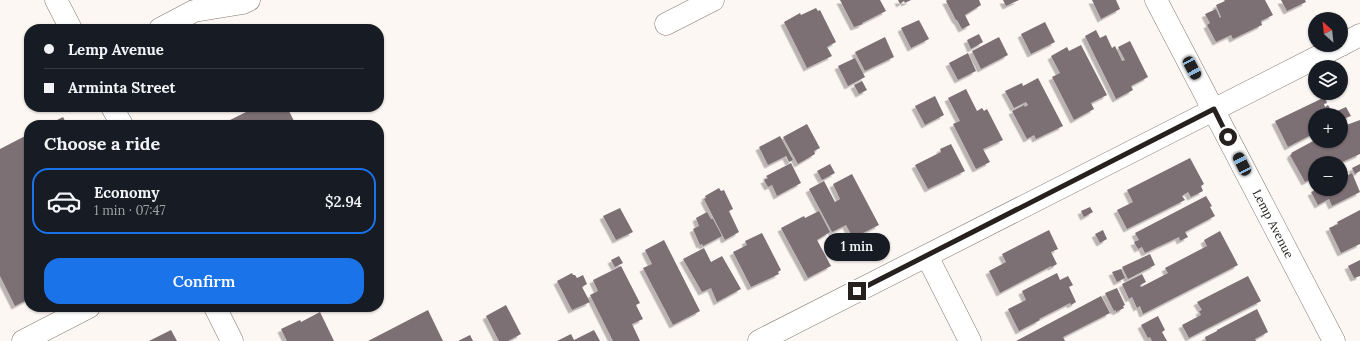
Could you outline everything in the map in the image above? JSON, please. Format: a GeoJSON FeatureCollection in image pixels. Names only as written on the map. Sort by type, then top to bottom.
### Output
{"type":"FeatureCollection","features":[{"type":"Feature","properties":{"kind":"street"},"geometry":{"type":"LineString","coordinates":[[56,0],[68,24]]}},
{"type":"Feature","properties":{"kind":"street"},"geometry":{"type":"LineString","coordinates":[[169,24],[194,11],[243,3],[249,0]]}},
{"type":"Feature","properties":{"kind":"street"},"geometry":{"type":"LineString","coordinates":[[666,24],[713,0]]}},
{"type":"Feature","properties":{"kind":"street","name":"Lemp Avenue"},"geometry":{"type":"LineString","coordinates":[[1156,0],[1334,341]]}},
{"type":"Feature","properties":{"kind":"street"},"geometry":{"type":"LineString","coordinates":[[1348,41],[1360,35]]}},
{"type":"Feature","properties":{"kind":"street"},"geometry":{"type":"LineString","coordinates":[[759,341],[1327,52]]}},
{"type":"Feature","properties":{"kind":"street"},"geometry":{"type":"LineString","coordinates":[[926,256],[970,341]]}},
{"type":"Feature","properties":{"kind":"street"},"geometry":{"type":"LineString","coordinates":[[23,341],[79,312]]}},
{"type":"Feature","properties":{"kind":"street"},"geometry":{"type":"LineString","coordinates":[[218,312],[232,341]]}},
{"type":"Feature","properties":{"kind":"building"},"geometry":{"type":"Polygon","coordinates":[[[840,0],[880,0],[886,11],[862,23],[863,24],[854,27],[840,0]]]}},
{"type":"Feature","properties":{"kind":"building"},"geometry":{"type":"Polygon","coordinates":[[[898,0],[911,0],[905,3],[904,1],[900,4],[898,0]]]}},
{"type":"Feature","properties":{"kind":"building"},"geometry":{"type":"Polygon","coordinates":[[[979,0],[981,5],[965,15],[970,25],[962,29],[946,1],[979,0]]]}},
{"type":"Feature","properties":{"kind":"building"},"geometry":{"type":"Polygon","coordinates":[[[1003,0],[1019,0],[1006,6],[1003,0]]]}},
{"type":"Feature","properties":{"kind":"building"},"geometry":{"type":"Polygon","coordinates":[[[1092,0],[1116,0],[1120,9],[1101,19],[1092,0]]]}},
{"type":"Feature","properties":{"kind":"building"},"geometry":{"type":"Polygon","coordinates":[[[1224,0],[1265,0],[1273,15],[1261,21],[1262,25],[1233,39],[1231,35],[1216,42],[1207,25],[1210,23],[1205,14],[1216,9],[1220,18],[1221,17],[1216,5],[1225,1],[1224,0]]]}},
{"type":"Feature","properties":{"kind":"building"},"geometry":{"type":"Polygon","coordinates":[[[1281,0],[1305,0],[1306,2],[1287,11],[1281,0]]]}},
{"type":"Feature","properties":{"kind":"building"},"geometry":{"type":"Polygon","coordinates":[[[816,8],[818,11],[820,10],[836,42],[827,47],[832,56],[807,68],[784,22],[800,13],[801,15],[816,8]]]}},
{"type":"Feature","properties":{"kind":"building"},"geometry":{"type":"Polygon","coordinates":[[[919,20],[929,39],[911,48],[901,28],[919,20]]]}},
{"type":"Feature","properties":{"kind":"building"},"geometry":{"type":"Polygon","coordinates":[[[1045,22],[1055,42],[1031,54],[1021,34],[1045,22]]]}},
{"type":"Feature","properties":{"kind":"building"},"geometry":{"type":"Polygon","coordinates":[[[1096,30],[1100,38],[1106,35],[1112,48],[1115,46],[1122,61],[1125,60],[1118,47],[1130,41],[1148,77],[1131,86],[1133,90],[1116,99],[1085,36],[1096,30]]]}},
{"type":"Feature","properties":{"kind":"building"},"geometry":{"type":"Polygon","coordinates":[[[979,34],[983,42],[971,49],[967,40],[979,34]]]}},
{"type":"Feature","properties":{"kind":"building"},"geometry":{"type":"Polygon","coordinates":[[[885,37],[894,57],[865,71],[855,52],[885,37]]]}},
{"type":"Feature","properties":{"kind":"building"},"geometry":{"type":"Polygon","coordinates":[[[999,37],[1008,55],[981,69],[972,51],[999,37]]]}},
{"type":"Feature","properties":{"kind":"building"},"geometry":{"type":"Polygon","coordinates":[[[1081,45],[1107,95],[1091,103],[1094,109],[1074,120],[1052,77],[1060,73],[1051,56],[1067,47],[1069,51],[1081,45]]]}},
{"type":"Feature","properties":{"kind":"building"},"geometry":{"type":"Polygon","coordinates":[[[968,53],[976,71],[958,80],[949,63],[968,53]]]}},
{"type":"Feature","properties":{"kind":"building"},"geometry":{"type":"Polygon","coordinates":[[[855,58],[865,77],[848,86],[838,66],[855,58]]]}},
{"type":"Feature","properties":{"kind":"building"},"geometry":{"type":"Polygon","coordinates":[[[1038,78],[1063,126],[1036,139],[1034,135],[1027,139],[1012,111],[1024,105],[1025,107],[1028,105],[1026,102],[1014,108],[1005,91],[1022,83],[1023,86],[1038,78]]]}},
{"type":"Feature","properties":{"kind":"building"},"geometry":{"type":"Polygon","coordinates":[[[862,81],[867,90],[859,94],[854,85],[862,81]]]}},
{"type":"Feature","properties":{"kind":"building"},"geometry":{"type":"Polygon","coordinates":[[[966,89],[977,111],[982,108],[984,111],[987,109],[1003,140],[983,149],[990,162],[976,169],[953,124],[960,121],[948,98],[966,89]]]}},
{"type":"Feature","properties":{"kind":"building"},"geometry":{"type":"Polygon","coordinates":[[[935,96],[944,115],[925,125],[915,106],[935,96]]]}},
{"type":"Feature","properties":{"kind":"building"},"geometry":{"type":"Polygon","coordinates":[[[1319,100],[1326,100],[1327,103],[1324,104],[1325,107],[1328,105],[1330,108],[1308,108],[1308,137],[1288,147],[1275,121],[1319,100]]]}},
{"type":"Feature","properties":{"kind":"building"},"geometry":{"type":"Polygon","coordinates":[[[246,112],[290,112],[294,120],[230,120],[246,112]]]}},
{"type":"Feature","properties":{"kind":"building"},"geometry":{"type":"Polygon","coordinates":[[[63,117],[64,120],[57,120],[63,117]]]}},
{"type":"Feature","properties":{"kind":"building"},"geometry":{"type":"Polygon","coordinates":[[[1360,120],[1360,154],[1348,159],[1348,156],[1308,156],[1308,180],[1305,182],[1290,155],[1292,154],[1291,153],[1308,144],[1308,148],[1348,148],[1348,124],[1360,120]]]}},
{"type":"Feature","properties":{"kind":"building"},"geometry":{"type":"Polygon","coordinates":[[[807,124],[820,148],[814,151],[815,154],[798,164],[783,137],[807,124]]]}},
{"type":"Feature","properties":{"kind":"building"},"geometry":{"type":"Polygon","coordinates":[[[780,136],[793,160],[789,162],[786,156],[768,165],[759,147],[780,136]]]}},
{"type":"Feature","properties":{"kind":"building"},"geometry":{"type":"Polygon","coordinates":[[[24,137],[24,302],[15,306],[0,276],[0,149],[24,137]]]}},
{"type":"Feature","properties":{"kind":"building"},"geometry":{"type":"Polygon","coordinates":[[[951,144],[965,171],[928,189],[915,165],[941,152],[940,149],[951,144]]]}},
{"type":"Feature","properties":{"kind":"building"},"geometry":{"type":"Polygon","coordinates":[[[1190,158],[1204,184],[1201,186],[1203,191],[1191,197],[1188,192],[1182,196],[1185,200],[1127,229],[1117,210],[1133,202],[1127,190],[1190,158]]]}},
{"type":"Feature","properties":{"kind":"building"},"geometry":{"type":"Polygon","coordinates":[[[791,163],[801,183],[777,196],[772,185],[768,187],[764,180],[768,178],[766,176],[791,163]]]}},
{"type":"Feature","properties":{"kind":"building"},"geometry":{"type":"Polygon","coordinates":[[[830,164],[835,173],[822,180],[817,171],[830,164]]]}},
{"type":"Feature","properties":{"kind":"building"},"geometry":{"type":"Polygon","coordinates":[[[1360,164],[1360,171],[1355,174],[1352,168],[1360,164]]]}},
{"type":"Feature","properties":{"kind":"building"},"geometry":{"type":"Polygon","coordinates":[[[1352,173],[1360,192],[1332,206],[1329,199],[1318,205],[1313,196],[1348,196],[1348,175],[1352,173]]]}},
{"type":"Feature","properties":{"kind":"building"},"geometry":{"type":"Polygon","coordinates":[[[852,174],[879,225],[853,238],[846,225],[832,232],[809,189],[824,181],[835,202],[840,199],[833,184],[852,174]]]}},
{"type":"Feature","properties":{"kind":"building"},"geometry":{"type":"Polygon","coordinates":[[[719,188],[721,191],[724,190],[733,209],[729,211],[739,232],[725,240],[704,199],[706,198],[705,196],[719,188]]]}},
{"type":"Feature","properties":{"kind":"building"},"geometry":{"type":"Polygon","coordinates":[[[1206,196],[1212,206],[1210,207],[1215,216],[1185,232],[1188,237],[1180,241],[1179,237],[1145,253],[1142,247],[1138,249],[1134,242],[1139,240],[1135,233],[1206,196]]]}},
{"type":"Feature","properties":{"kind":"building"},"geometry":{"type":"Polygon","coordinates":[[[1090,207],[1093,212],[1084,217],[1081,211],[1090,207]]]}},
{"type":"Feature","properties":{"kind":"building"},"geometry":{"type":"Polygon","coordinates":[[[620,208],[633,232],[616,240],[603,216],[620,208]]]}},
{"type":"Feature","properties":{"kind":"building"},"geometry":{"type":"Polygon","coordinates":[[[1360,210],[1360,244],[1341,253],[1329,228],[1360,210]]]}},
{"type":"Feature","properties":{"kind":"building"},"geometry":{"type":"Polygon","coordinates":[[[819,211],[830,232],[817,240],[831,266],[808,278],[781,228],[804,216],[805,218],[819,211]]]}},
{"type":"Feature","properties":{"kind":"building"},"geometry":{"type":"Polygon","coordinates":[[[707,212],[711,219],[713,219],[722,236],[703,246],[702,244],[700,245],[693,229],[699,226],[696,218],[707,212]]]}},
{"type":"Feature","properties":{"kind":"building"},"geometry":{"type":"Polygon","coordinates":[[[1049,230],[1058,249],[1051,252],[1057,264],[1000,293],[989,271],[1006,262],[1002,254],[1049,230]]]}},
{"type":"Feature","properties":{"kind":"building"},"geometry":{"type":"Polygon","coordinates":[[[1103,230],[1107,239],[1100,243],[1095,234],[1103,230]]]}},
{"type":"Feature","properties":{"kind":"building"},"geometry":{"type":"Polygon","coordinates":[[[1220,231],[1238,265],[1143,314],[1140,306],[1137,308],[1132,297],[1129,299],[1122,284],[1142,274],[1146,282],[1140,285],[1141,287],[1168,273],[1165,268],[1207,246],[1204,240],[1220,231]]]}},
{"type":"Feature","properties":{"kind":"building"},"geometry":{"type":"Polygon","coordinates":[[[762,233],[781,270],[778,272],[779,274],[751,287],[733,252],[747,245],[745,241],[762,233]]]}},
{"type":"Feature","properties":{"kind":"building"},"geometry":{"type":"Polygon","coordinates":[[[664,240],[700,311],[673,325],[643,268],[652,264],[645,250],[664,240]]]}},
{"type":"Feature","properties":{"kind":"building"},"geometry":{"type":"Polygon","coordinates":[[[704,248],[711,262],[722,256],[741,289],[717,302],[711,288],[702,292],[683,259],[704,248]]]}},
{"type":"Feature","properties":{"kind":"building"},"geometry":{"type":"Polygon","coordinates":[[[1150,254],[1155,265],[1128,279],[1122,267],[1150,254]]]}},
{"type":"Feature","properties":{"kind":"building"},"geometry":{"type":"Polygon","coordinates":[[[619,256],[623,263],[615,267],[611,260],[619,256]]]}},
{"type":"Feature","properties":{"kind":"building"},"geometry":{"type":"Polygon","coordinates":[[[1360,260],[1360,276],[1354,278],[1348,266],[1360,260]]]}},
{"type":"Feature","properties":{"kind":"building"},"geometry":{"type":"Polygon","coordinates":[[[621,266],[640,303],[636,305],[643,319],[632,324],[640,341],[613,341],[590,295],[598,291],[593,280],[621,266]]]}},
{"type":"Feature","properties":{"kind":"building"},"geometry":{"type":"Polygon","coordinates":[[[1121,269],[1125,278],[1117,282],[1112,272],[1121,269]]]}},
{"type":"Feature","properties":{"kind":"building"},"geometry":{"type":"Polygon","coordinates":[[[572,273],[577,278],[583,275],[587,284],[582,287],[590,302],[572,310],[557,281],[572,273]]]}},
{"type":"Feature","properties":{"kind":"building"},"geometry":{"type":"Polygon","coordinates":[[[1057,273],[1060,280],[1068,276],[1073,285],[1069,287],[1076,302],[1071,305],[1070,303],[1019,331],[1008,309],[1026,300],[1022,291],[1057,273]]]}},
{"type":"Feature","properties":{"kind":"building"},"geometry":{"type":"Polygon","coordinates":[[[1248,276],[1261,301],[1189,338],[1182,325],[1201,315],[1199,311],[1202,310],[1197,302],[1248,276]]]}},
{"type":"Feature","properties":{"kind":"building"},"geometry":{"type":"Polygon","coordinates":[[[1117,288],[1125,305],[1123,306],[1124,308],[1116,312],[1116,310],[1114,311],[1105,293],[1117,288]]]}},
{"type":"Feature","properties":{"kind":"building"},"geometry":{"type":"Polygon","coordinates":[[[1101,296],[1110,313],[1063,337],[1065,341],[1016,341],[1101,296]]]}},
{"type":"Feature","properties":{"kind":"building"},"geometry":{"type":"Polygon","coordinates":[[[506,305],[521,334],[508,341],[499,341],[486,316],[506,305]]]}},
{"type":"Feature","properties":{"kind":"building"},"geometry":{"type":"Polygon","coordinates":[[[1257,309],[1268,332],[1255,339],[1256,341],[1206,341],[1205,337],[1257,309]]]}},
{"type":"Feature","properties":{"kind":"building"},"geometry":{"type":"Polygon","coordinates":[[[428,310],[443,341],[368,341],[428,310]]]}},
{"type":"Feature","properties":{"kind":"building"},"geometry":{"type":"Polygon","coordinates":[[[320,312],[334,341],[287,341],[281,329],[300,320],[301,322],[320,312]]]}},
{"type":"Feature","properties":{"kind":"building"},"geometry":{"type":"Polygon","coordinates":[[[1158,316],[1165,330],[1162,332],[1167,341],[1152,341],[1150,337],[1148,338],[1141,325],[1158,316]]]}},
{"type":"Feature","properties":{"kind":"building"},"geometry":{"type":"Polygon","coordinates":[[[171,330],[177,341],[149,341],[171,330]]]}},
{"type":"Feature","properties":{"kind":"building"},"geometry":{"type":"Polygon","coordinates":[[[594,330],[600,341],[557,341],[571,334],[574,340],[594,330]]]}},
{"type":"Feature","properties":{"kind":"building"},"geometry":{"type":"Polygon","coordinates":[[[470,335],[473,341],[458,341],[470,335]]]}},
{"type":"Feature","properties":{"kind":"route"},"geometry":{"type":"LineString","coordinates":[[857,291],[1214,109],[1228,137]]}}]}
